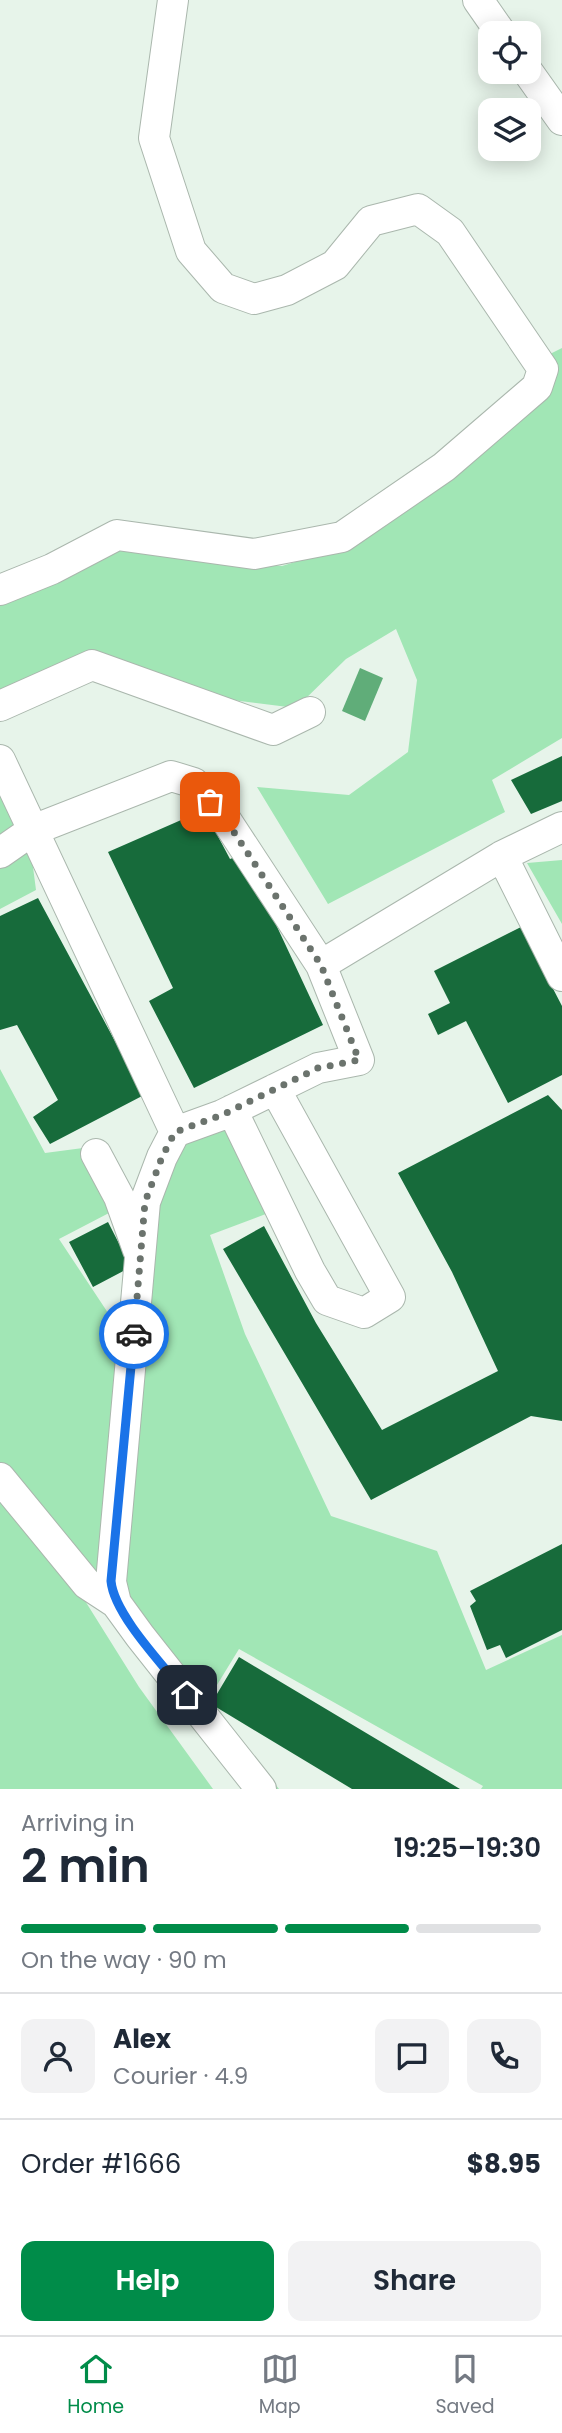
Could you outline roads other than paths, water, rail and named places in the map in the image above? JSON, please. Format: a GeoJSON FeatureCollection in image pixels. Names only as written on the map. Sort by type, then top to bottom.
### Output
{"type":"FeatureCollection","features":[{"type":"Feature","properties":{"kind":"lane"},"geometry":{"type":"LineString","coordinates":[[0,590],[52,569],[117,535],[254,554],[342,537],[444,467],[537,387],[543,369],[450,232],[418,209],[371,221],[335,265],[287,290],[254,299],[223,288],[191,251],[154,138],[173,0]]}},
{"type":"Feature","properties":{"kind":"lane"},"geometry":{"type":"LineString","coordinates":[[478,0],[493,21]]}},
{"type":"Feature","properties":{"kind":"lane"},"geometry":{"type":"LineString","coordinates":[[536,84],[562,120]]}},
{"type":"Feature","properties":{"kind":"lane"},"geometry":{"type":"LineString","coordinates":[[0,706],[92,665],[273,730],[310,712]]}},
{"type":"Feature","properties":{"kind":"lane"},"geometry":{"type":"LineString","coordinates":[[0,760],[175,1132]]}},
{"type":"Feature","properties":{"kind":"lane"},"geometry":{"type":"LineString","coordinates":[[0,853],[33,830],[171,776],[194,783],[226,820],[321,965],[359,1060],[318,1068],[232,1110],[175,1132],[162,1157],[145,1202],[111,1581],[116,1603]]}},
{"type":"Feature","properties":{"kind":"lane"},"geometry":{"type":"LineString","coordinates":[[321,965],[502,856],[562,827]]}},
{"type":"Feature","properties":{"kind":"lane"},"geometry":{"type":"LineString","coordinates":[[502,856],[562,976]]}},
{"type":"Feature","properties":{"kind":"lane"},"geometry":{"type":"LineString","coordinates":[[232,1110],[310,1271],[327,1300],[364,1314],[390,1297],[275,1089]]}},
{"type":"Feature","properties":{"kind":"lane"},"geometry":{"type":"LineString","coordinates":[[96,1154],[118,1197],[141,1258]]}},
{"type":"Feature","properties":{"kind":"lane"},"geometry":{"type":"LineString","coordinates":[[0,1478],[87,1584],[116,1603],[261,1789]]}}]}
